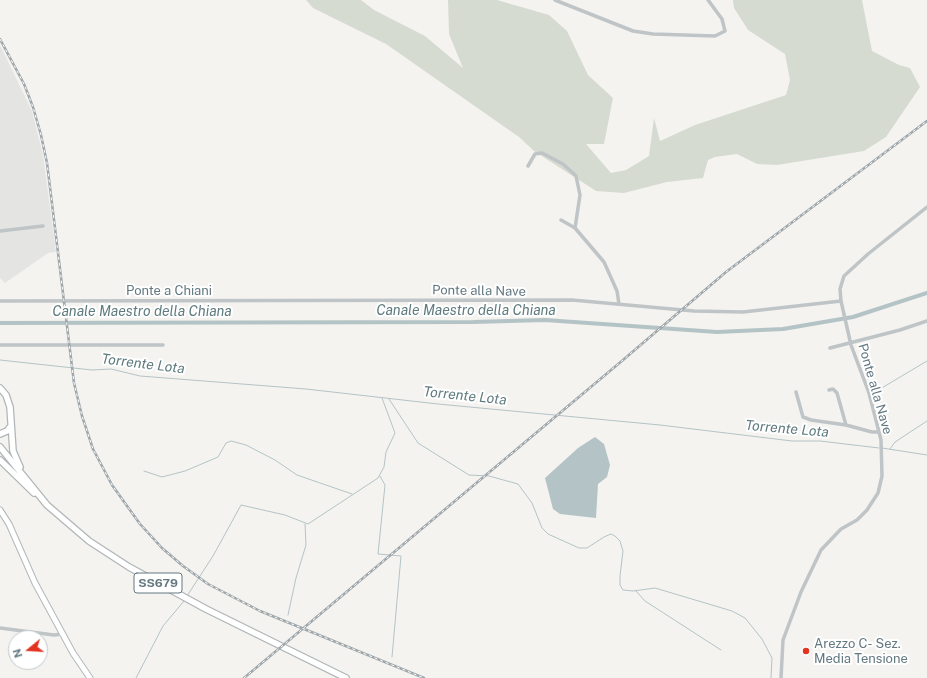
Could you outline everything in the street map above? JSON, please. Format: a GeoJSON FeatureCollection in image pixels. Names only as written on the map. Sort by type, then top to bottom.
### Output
{"type":"FeatureCollection","features":[{"type":"Feature","properties":{"kind":"main road"},"geometry":{"type":"LineString","coordinates":[[0,388],[9,402],[12,416],[11,425],[13,451],[24,476]]}},
{"type":"Feature","properties":{"kind":"main road"},"geometry":{"type":"LineString","coordinates":[[0,434],[7,431],[11,425]]}},
{"type":"Feature","properties":{"kind":"main road","name":"SS679"},"geometry":{"type":"LineString","coordinates":[[0,447],[47,505],[89,541],[129,567],[206,609],[346,678]]}},
{"type":"Feature","properties":{"kind":"main road"},"geometry":{"type":"LineString","coordinates":[[0,460],[47,505]]}},
{"type":"Feature","properties":{"kind":"main road"},"geometry":{"type":"LineString","coordinates":[[0,510],[9,524],[35,583],[62,634],[90,678]]}},
{"type":"Feature","properties":{"kind":"street"},"geometry":{"type":"LineString","coordinates":[[555,0],[633,30],[653,34],[715,36],[725,31],[722,19],[708,0]]}},
{"type":"Feature","properties":{"kind":"street"},"geometry":{"type":"LineString","coordinates":[[528,166],[535,154],[542,153],[563,164],[576,176],[580,195],[575,228]]}},
{"type":"Feature","properties":{"kind":"street","name":"Ponte alla Nave"},"geometry":{"type":"LineString","coordinates":[[782,678],[783,640],[801,592],[821,550],[841,529],[856,520],[868,510],[878,493],[882,476],[879,432],[869,393],[851,346],[842,302],[840,289],[844,276],[874,249],[927,208]]}},
{"type":"Feature","properties":{"kind":"street"},"geometry":{"type":"LineString","coordinates":[[562,220],[575,228],[604,262],[617,291],[619,304]]}},
{"type":"Feature","properties":{"kind":"street"},"geometry":{"type":"LineString","coordinates":[[0,231],[43,226]]}},
{"type":"Feature","properties":{"kind":"street","name":"Ponte alla Nave"},"geometry":{"type":"LineString","coordinates":[[339,301],[572,300],[694,311],[743,312],[842,302]]}},
{"type":"Feature","properties":{"kind":"street","name":"Ponte a Chiani"},"geometry":{"type":"LineString","coordinates":[[0,301],[339,301]]}},
{"type":"Feature","properties":{"kind":"street"},"geometry":{"type":"LineString","coordinates":[[830,348],[900,330],[927,321]]}},
{"type":"Feature","properties":{"kind":"street"},"geometry":{"type":"LineString","coordinates":[[0,345],[163,345]]}},
{"type":"Feature","properties":{"kind":"street"},"geometry":{"type":"LineString","coordinates":[[829,390],[833,390],[837,393],[846,424]]}},
{"type":"Feature","properties":{"kind":"street"},"geometry":{"type":"LineString","coordinates":[[796,392],[803,417],[811,420],[846,424],[872,432],[879,432]]}},
{"type":"Feature","properties":{"kind":"street"},"geometry":{"type":"LineString","coordinates":[[0,628],[54,635],[62,634]]}},
{"type":"Feature","properties":{"kind":"shaded area"},"geometry":{"type":"Polygon","coordinates":[[[306,0],[361,0],[374,10],[425,36],[463,68],[449,34],[448,0],[497,0],[549,15],[567,31],[588,75],[613,98],[604,144],[586,144],[611,173],[626,170],[649,156],[654,118],[660,141],[695,125],[786,95],[790,80],[785,54],[748,30],[734,8],[733,0],[862,0],[872,51],[899,65],[910,68],[920,87],[886,137],[864,151],[777,165],[757,164],[737,154],[715,157],[708,160],[703,178],[667,182],[624,193],[596,191],[534,151],[519,137],[386,44],[313,8],[306,0]]]}},
{"type":"Feature","properties":{"kind":"shaded area"},"geometry":{"type":"Polygon","coordinates":[[[0,45],[32,111],[43,155],[56,252],[48,253],[5,283],[0,278],[0,45]]]}},
{"type":"Feature","properties":{"kind":"shaded area"},"geometry":{"type":"Polygon","coordinates":[[[595,437],[604,444],[610,465],[607,477],[598,484],[596,518],[560,514],[553,509],[545,478],[578,448],[595,437]]]}},
{"type":"Feature","properties":{"kind":"waterway","name":"Canale Maestro della Chiana"},"geometry":{"type":"LineString","coordinates":[[0,323],[473,322],[545,320],[717,332],[783,329],[853,317],[927,293]]}},
{"type":"Feature","properties":{"kind":"waterway","name":"Torrente Lota"},"geometry":{"type":"LineString","coordinates":[[0,360],[92,370],[111,369],[140,376],[306,389],[438,404],[660,425],[792,441],[820,441],[879,448]]}},
{"type":"Feature","properties":{"kind":"waterway"},"geometry":{"type":"LineString","coordinates":[[870,395],[927,361]]}},
{"type":"Feature","properties":{"kind":"waterway"},"geometry":{"type":"LineString","coordinates":[[187,596],[213,556],[241,505],[285,515],[308,524],[378,478],[384,467],[386,452],[395,433],[382,398]]}},
{"type":"Feature","properties":{"kind":"waterway"},"geometry":{"type":"LineString","coordinates":[[389,399],[418,443],[469,475],[489,476],[518,484],[532,503],[542,528],[548,534],[579,548],[587,548],[611,534],[615,536],[620,541],[623,551],[620,576],[620,585],[623,590],[633,591],[655,588],[732,611],[745,618],[762,639],[772,658],[771,678]]}},
{"type":"Feature","properties":{"kind":"waterway"},"geometry":{"type":"LineString","coordinates":[[890,449],[895,442],[927,421]]}},
{"type":"Feature","properties":{"kind":"waterway"},"geometry":{"type":"LineString","coordinates":[[144,471],[162,477],[185,471],[218,457],[226,443],[231,441],[246,445],[275,460],[297,475],[352,494]]}},
{"type":"Feature","properties":{"kind":"waterway","name":"Torrente Lota"},"geometry":{"type":"LineString","coordinates":[[882,448],[927,455]]}},
{"type":"Feature","properties":{"kind":"waterway"},"geometry":{"type":"LineString","coordinates":[[380,476],[385,485],[378,554],[401,556],[392,657]]}},
{"type":"Feature","properties":{"kind":"waterway"},"geometry":{"type":"LineString","coordinates":[[288,615],[296,578],[306,545],[305,524]]}},
{"type":"Feature","properties":{"kind":"waterway"},"geometry":{"type":"LineString","coordinates":[[636,591],[645,601],[721,650]]}},
{"type":"Feature","properties":{"kind":"waterway"},"geometry":{"type":"LineString","coordinates":[[136,678],[163,626],[184,601]]}},
{"type":"Feature","properties":{"kind":"railway"},"geometry":{"type":"LineString","coordinates":[[0,39],[24,84],[33,107],[41,135],[47,163],[74,383],[82,416],[93,449],[112,485],[140,524],[162,548],[183,566],[208,584],[260,611],[424,678]]}},
{"type":"Feature","properties":{"kind":"railway"},"geometry":{"type":"LineString","coordinates":[[244,678],[726,272],[927,121]]}},
{"type":"Feature","properties":{"kind":"place","name":"Arezzo C- Sez. Media Tensione"},"geometry":{"type":"Point","coordinates":[806,651]}}]}
